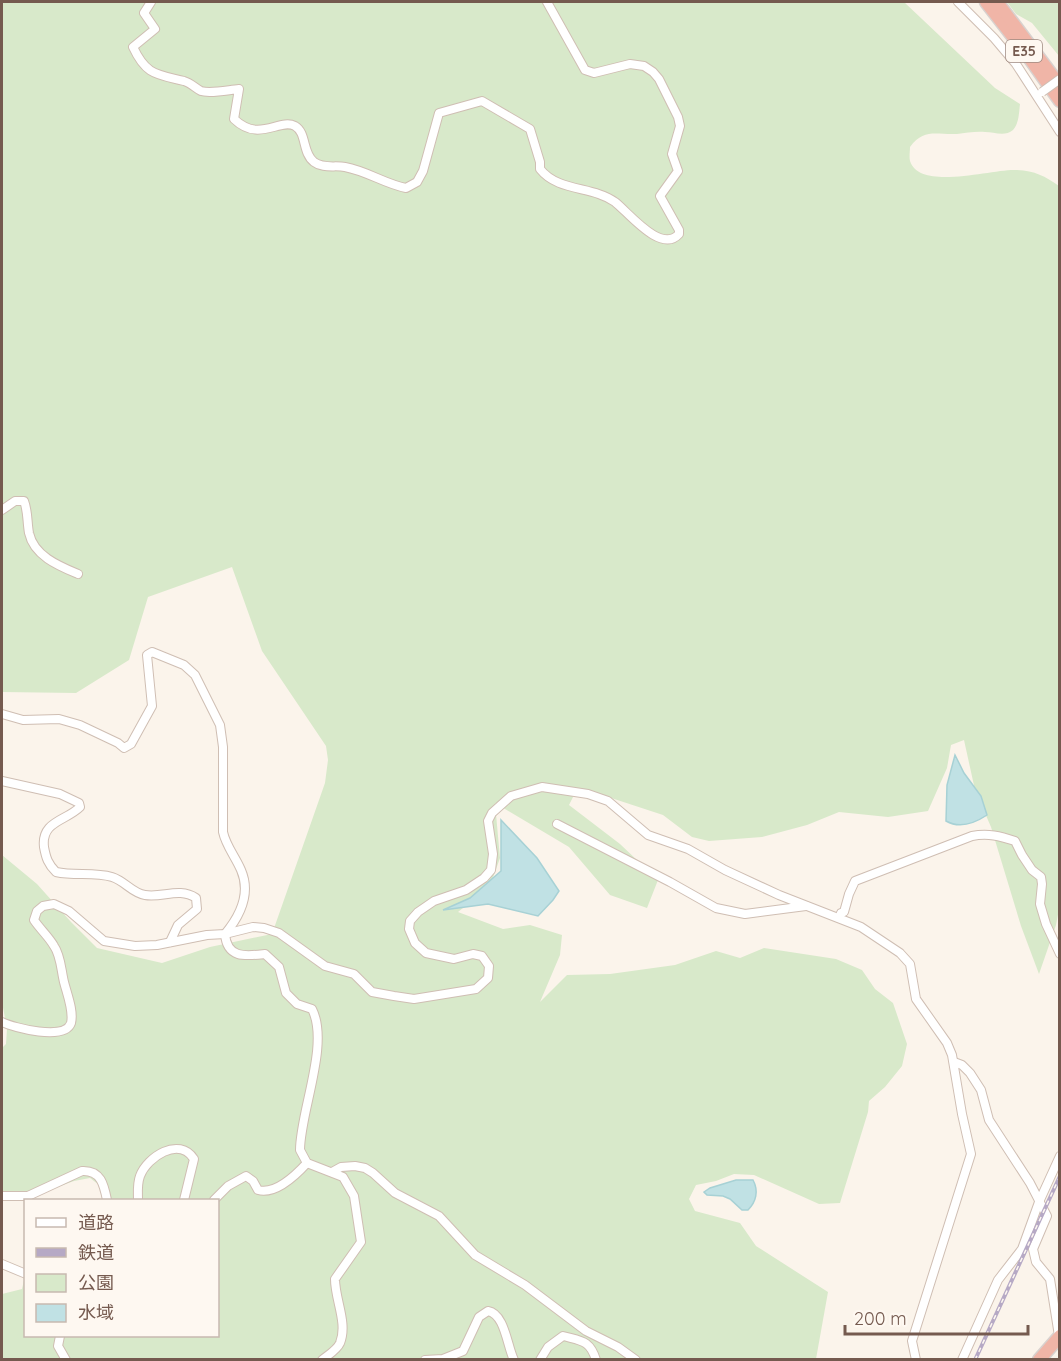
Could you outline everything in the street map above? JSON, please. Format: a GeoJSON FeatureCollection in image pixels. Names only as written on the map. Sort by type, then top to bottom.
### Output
{"type":"FeatureCollection","features":[{"type":"Feature","properties":{"kind":"highway","name":"E35"},"geometry":{"type":"LineString","coordinates":[[986,2],[1059,101]]}},
{"type":"Feature","properties":{"kind":"highway","name":"E35"},"geometry":{"type":"LineString","coordinates":[[997,2],[1059,86]]}},
{"type":"Feature","properties":{"kind":"highway"},"geometry":{"type":"LineString","coordinates":[[1040,1359],[1059,1336]]}},
{"type":"Feature","properties":{"kind":"street"},"geometry":{"type":"LineString","coordinates":[[151,2],[144,13],[155,29],[133,47],[147,69],[154,74],[188,82],[202,91],[238,89],[234,119],[241,126],[255,130],[288,124],[297,127],[302,134],[308,155],[316,164],[357,170],[393,186],[406,188],[417,182],[423,171],[439,113],[482,101],[530,129],[540,169],[548,178],[612,200],[644,229],[657,237],[669,240],[675,238],[679,231],[660,196],[678,171],[672,154],[680,126],[672,103],[659,79],[644,66],[630,64],[594,73],[585,70],[547,2]]}},
{"type":"Feature","properties":{"kind":"street"},"geometry":{"type":"LineString","coordinates":[[958,2],[1016,64],[1039,95],[1059,132]]}},
{"type":"Feature","properties":{"kind":"street"},"geometry":{"type":"LineString","coordinates":[[1039,95],[1059,79]]}},
{"type":"Feature","properties":{"kind":"street"},"geometry":{"type":"LineString","coordinates":[[2,510],[15,501],[24,501],[32,543],[46,558],[78,574]]}},
{"type":"Feature","properties":{"kind":"street"},"geometry":{"type":"LineString","coordinates":[[2,714],[23,720],[59,719],[80,725],[118,743],[123,748],[131,744],[152,706],[147,655],[152,652],[184,665],[195,675],[220,725],[223,747],[224,832],[226,843],[241,870],[245,884],[244,901],[236,922],[225,934],[225,944],[235,954],[248,956],[266,954],[279,967],[286,993],[297,1004],[312,1009],[315,1016],[317,1047],[300,1146],[301,1154],[307,1163],[343,1177],[354,1196],[362,1237],[360,1246],[335,1280],[342,1328],[340,1343],[335,1350],[322,1359]]}},
{"type":"Feature","properties":{"kind":"street"},"geometry":{"type":"LineString","coordinates":[[2,781],[73,798],[79,803],[80,807],[76,811],[52,825],[45,833],[47,863],[56,872],[116,878],[136,893],[149,896],[176,892],[196,898],[197,909],[178,925],[171,942]]}},
{"type":"Feature","properties":{"kind":"street"},"geometry":{"type":"LineString","coordinates":[[2,1022],[48,1033],[68,1029],[71,1022],[70,1008],[59,957],[55,946],[34,920],[37,910],[54,904],[64,908],[104,941],[135,946],[157,945],[253,927],[264,928],[279,933],[325,966],[354,974],[372,992],[414,999],[476,989],[488,978],[489,966],[482,956],[473,954],[454,959],[426,953],[415,943],[409,929],[410,921],[434,901],[466,890],[484,878],[491,870],[493,854],[488,821],[492,813],[511,796],[542,788],[588,794],[608,801],[648,835],[688,849],[725,870],[861,927],[889,944],[910,964],[916,999],[947,1043],[954,1062],[971,1154],[912,1341],[916,1359]]}},
{"type":"Feature","properties":{"kind":"street"},"geometry":{"type":"LineString","coordinates":[[557,824],[716,908],[745,914],[808,906]]}},
{"type":"Feature","properties":{"kind":"street"},"geometry":{"type":"LineString","coordinates":[[839,918],[844,912],[855,881],[972,836],[984,834],[999,836],[1015,841],[1032,870],[1041,877],[1040,904],[1059,954]]}},
{"type":"Feature","properties":{"kind":"street"},"geometry":{"type":"LineString","coordinates":[[954,1062],[962,1065],[970,1073],[981,1090],[988,1120],[1030,1183],[1047,1216],[1033,1249],[1036,1262],[1050,1279],[1059,1336]]}},
{"type":"Feature","properties":{"kind":"street"},"geometry":{"type":"LineString","coordinates":[[138,1199],[139,1178],[143,1169],[156,1156],[171,1149],[186,1151],[194,1159],[184,1199]]}},
{"type":"Feature","properties":{"kind":"street"},"geometry":{"type":"LineString","coordinates":[[962,1359],[998,1280],[1022,1249],[1059,1156]]}},
{"type":"Feature","properties":{"kind":"street"},"geometry":{"type":"LineString","coordinates":[[215,1199],[228,1186],[246,1176],[253,1181],[258,1190],[272,1190],[297,1174],[307,1163]]}},
{"type":"Feature","properties":{"kind":"street"},"geometry":{"type":"LineString","coordinates":[[332,1172],[341,1167],[355,1166],[372,1173],[395,1193],[439,1216],[476,1254],[525,1285],[586,1331],[636,1359]]}},
{"type":"Feature","properties":{"kind":"street"},"geometry":{"type":"LineString","coordinates":[[2,1196],[28,1196],[82,1171],[89,1171],[101,1180],[107,1199]]}},
{"type":"Feature","properties":{"kind":"street"},"geometry":{"type":"LineString","coordinates":[[2,1263],[24,1273]]}},
{"type":"Feature","properties":{"kind":"street"},"geometry":{"type":"LineString","coordinates":[[425,1359],[443,1359],[463,1351],[479,1317],[488,1311],[498,1317],[514,1359]]}},
{"type":"Feature","properties":{"kind":"street"},"geometry":{"type":"LineString","coordinates":[[540,1359],[548,1347],[563,1336],[590,1345],[596,1359]]}},
{"type":"Feature","properties":{"kind":"street"},"geometry":{"type":"LineString","coordinates":[[60,1337],[58,1346],[66,1359]]}},
{"type":"Feature","properties":{"kind":"green space"},"geometry":{"type":"Polygon","coordinates":[[[2,2],[904,2],[995,88],[1020,104],[1016,125],[1010,132],[925,135],[910,147],[910,161],[917,170],[928,175],[942,177],[1017,170],[1040,175],[1059,186],[1060,904],[1056,925],[1039,974],[1021,926],[991,827],[975,790],[964,740],[951,745],[947,768],[928,811],[888,817],[839,812],[807,825],[762,837],[709,841],[692,837],[663,815],[596,793],[576,791],[569,805],[620,844],[658,880],[647,908],[610,895],[569,847],[495,803],[500,858],[490,886],[458,912],[503,929],[530,925],[562,935],[560,955],[540,1002],[567,975],[610,974],[675,965],[716,951],[740,958],[764,948],[836,959],[862,970],[875,989],[893,1003],[907,1044],[902,1066],[885,1087],[869,1101],[868,1112],[840,1203],[819,1204],[754,1175],[734,1174],[696,1185],[689,1199],[695,1211],[740,1223],[756,1246],[828,1292],[816,1359],[2,1359],[2,1294],[22,1289],[24,1280],[24,1337],[219,1337],[219,1199],[102,1199],[103,1188],[90,1178],[74,1181],[30,1197],[2,1192],[2,1048],[6,1044],[7,1029],[2,1002],[2,855],[37,884],[97,948],[162,963],[210,947],[272,934],[325,783],[328,760],[326,746],[262,651],[232,567],[148,597],[129,660],[76,693],[2,692],[2,2]]]}},
{"type":"Feature","properties":{"kind":"green space"},"geometry":{"type":"Polygon","coordinates":[[[1007,2],[1059,2],[1059,56],[1032,23],[1016,14],[1007,2]]]}},
{"type":"Feature","properties":{"kind":"water"},"geometry":{"type":"Polygon","coordinates":[[[955,755],[964,773],[981,796],[987,815],[967,824],[957,825],[946,821],[947,785],[955,755]]]}},
{"type":"Feature","properties":{"kind":"water"},"geometry":{"type":"Polygon","coordinates":[[[501,820],[537,858],[559,891],[538,916],[488,904],[443,910],[470,898],[501,871],[501,820]]]}},
{"type":"Feature","properties":{"kind":"water"},"geometry":{"type":"Polygon","coordinates":[[[736,1180],[753,1180],[755,1184],[756,1196],[748,1210],[742,1210],[723,1196],[707,1195],[704,1192],[710,1188],[736,1180]]]}},
{"type":"Feature","properties":{"kind":"railway"},"geometry":{"type":"LineString","coordinates":[[975,1360],[1060,1176]]}}]}
